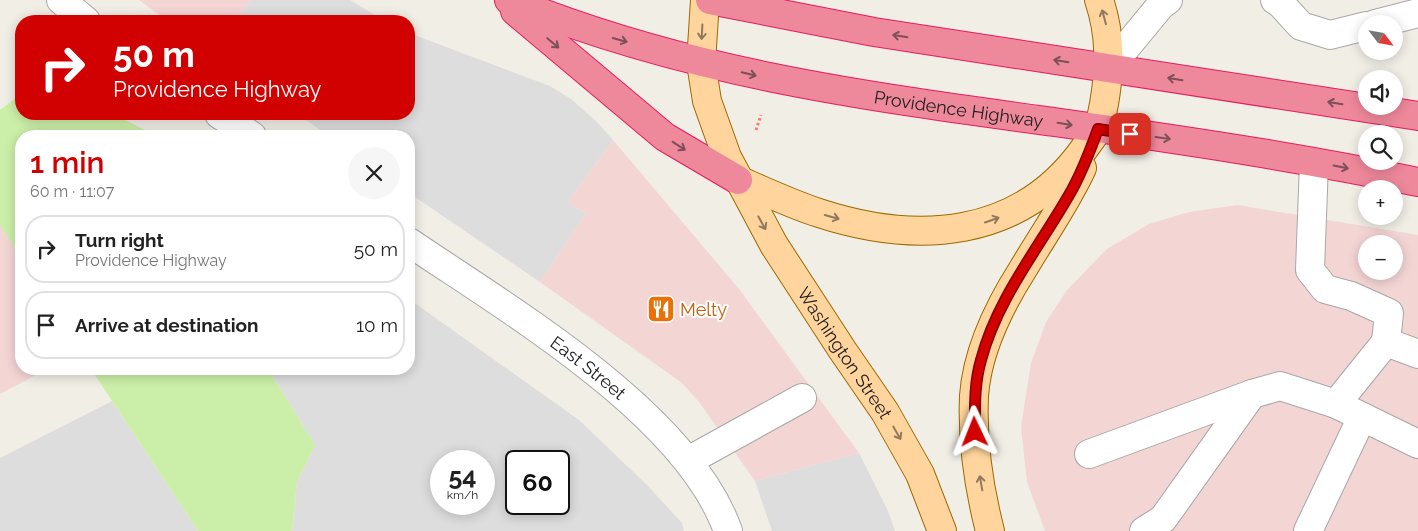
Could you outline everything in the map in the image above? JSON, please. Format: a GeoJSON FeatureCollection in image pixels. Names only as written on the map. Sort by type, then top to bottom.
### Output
{"type":"FeatureCollection","features":[{"type":"Feature","properties":{"kind":"highway"},"geometry":{"type":"LineString","coordinates":[[503,0],[666,137],[738,180]]}},
{"type":"Feature","properties":{"kind":"highway","name":"Providence Highway"},"geometry":{"type":"LineString","coordinates":[[508,0],[588,30],[701,63],[845,92],[1314,162],[1418,182]]}},
{"type":"Feature","properties":{"kind":"highway"},"geometry":{"type":"LineString","coordinates":[[710,0],[874,32],[1418,116]]}},
{"type":"Feature","properties":{"kind":"main road","name":"Washington Street"},"geometry":{"type":"LineString","coordinates":[[705,0],[701,63],[707,100],[715,127],[738,180],[774,245],[843,352],[885,412],[920,474],[942,531]]}},
{"type":"Feature","properties":{"kind":"main road"},"geometry":{"type":"LineString","coordinates":[[990,531],[980,479],[975,432],[974,395],[981,359],[1000,312],[1022,270],[1070,193],[1098,129],[1109,68],[1109,45],[1099,0]]}},
{"type":"Feature","properties":{"kind":"main road"},"geometry":{"type":"LineString","coordinates":[[738,180],[818,212],[868,225],[926,230],[969,226],[994,220],[1028,204],[1054,185],[1076,160],[1098,129]]}},
{"type":"Feature","properties":{"kind":"street"},"geometry":{"type":"LineString","coordinates":[[61,0],[79,15]]}},
{"type":"Feature","properties":{"kind":"street"},"geometry":{"type":"LineString","coordinates":[[1109,68],[1168,0]]}},
{"type":"Feature","properties":{"kind":"street"},"geometry":{"type":"LineString","coordinates":[[1275,0],[1301,26],[1330,35],[1358,28]]}},
{"type":"Feature","properties":{"kind":"street"},"geometry":{"type":"LineString","coordinates":[[1403,17],[1418,13]]}},
{"type":"Feature","properties":{"kind":"street"},"geometry":{"type":"LineString","coordinates":[[228,120],[243,130]]}},
{"type":"Feature","properties":{"kind":"street"},"geometry":{"type":"LineString","coordinates":[[1314,162],[1310,270],[1326,289],[1351,296],[1389,313],[1386,342],[1336,404]]}},
{"type":"Feature","properties":{"kind":"street","name":"East Street"},"geometry":{"type":"LineString","coordinates":[[415,246],[538,330],[591,369],[637,408],[674,443],[688,461],[723,516],[728,531]]}},
{"type":"Feature","properties":{"kind":"street"},"geometry":{"type":"LineString","coordinates":[[1386,342],[1418,354]]}},
{"type":"Feature","properties":{"kind":"street"},"geometry":{"type":"LineString","coordinates":[[1089,454],[1252,394],[1280,386],[1336,404],[1418,444]]}},
{"type":"Feature","properties":{"kind":"street"},"geometry":{"type":"LineString","coordinates":[[1160,527],[1252,394]]}},
{"type":"Feature","properties":{"kind":"street"},"geometry":{"type":"LineString","coordinates":[[688,461],[802,398]]}},
{"type":"Feature","properties":{"kind":"street"},"geometry":{"type":"LineString","coordinates":[[1308,531],[1362,417]]}},
{"type":"Feature","properties":{"kind":"path"},"geometry":{"type":"LineString","coordinates":[[750,136],[758,126],[762,114]]}},
{"type":"Feature","properties":{"kind":"shaded area"},"geometry":{"type":"Polygon","coordinates":[[[139,0],[251,0],[239,15],[160,15],[139,0]]]}},
{"type":"Feature","properties":{"kind":"shaded area"},"geometry":{"type":"Polygon","coordinates":[[[251,0],[350,0],[375,15],[239,15],[251,0]]]}},
{"type":"Feature","properties":{"kind":"shaded area"},"geometry":{"type":"Polygon","coordinates":[[[415,35],[550,86],[571,99],[596,121],[613,140],[567,203],[586,213],[540,282],[415,197],[415,130],[320,130],[306,120],[415,120],[415,35]]]}},
{"type":"Feature","properties":{"kind":"shaded area"},"geometry":{"type":"Polygon","coordinates":[[[613,140],[739,289],[859,453],[755,481],[699,402],[682,383],[540,282],[586,213],[567,203],[613,140]]]}},
{"type":"Feature","properties":{"kind":"shaded area"},"geometry":{"type":"Polygon","coordinates":[[[1237,205],[1418,235],[1418,531],[1045,531],[1027,482],[1021,427],[1031,363],[1046,322],[1067,290],[1107,249],[1149,224],[1189,212],[1237,205]]]}},
{"type":"Feature","properties":{"kind":"shaded area"},"geometry":{"type":"Polygon","coordinates":[[[0,225],[15,249],[15,375],[36,375],[0,394],[0,225]]]}},
{"type":"Feature","properties":{"kind":"shaded area"},"geometry":{"type":"Polygon","coordinates":[[[415,303],[579,420],[647,485],[682,523],[684,531],[292,531],[297,482],[315,445],[272,375],[415,375],[415,303]]]}},
{"type":"Feature","properties":{"kind":"shaded area"},"geometry":{"type":"Polygon","coordinates":[[[112,401],[198,531],[0,531],[0,458],[112,401]]]}},
{"type":"Feature","properties":{"kind":"shaded area"},"geometry":{"type":"Polygon","coordinates":[[[859,453],[888,511],[895,531],[772,531],[755,481],[859,453]]]}},
{"type":"Feature","properties":{"kind":"green space"},"geometry":{"type":"Polygon","coordinates":[[[15,99],[15,120],[125,120],[145,130],[15,130],[15,249],[0,225],[0,110],[15,99]]]}},
{"type":"Feature","properties":{"kind":"green space"},"geometry":{"type":"Polygon","coordinates":[[[95,375],[272,375],[315,445],[297,482],[292,531],[198,531],[95,375]]]}},
{"type":"Feature","properties":{"kind":"place","name":"Melty"},"geometry":{"type":"Point","coordinates":[661,309]}},
{"type":"Feature","properties":{"kind":"route"},"geometry":{"type":"LineString","coordinates":[[975,432],[974,395],[981,359],[1000,312],[1022,270],[1070,193],[1098,129],[1130,134]]}}]}
